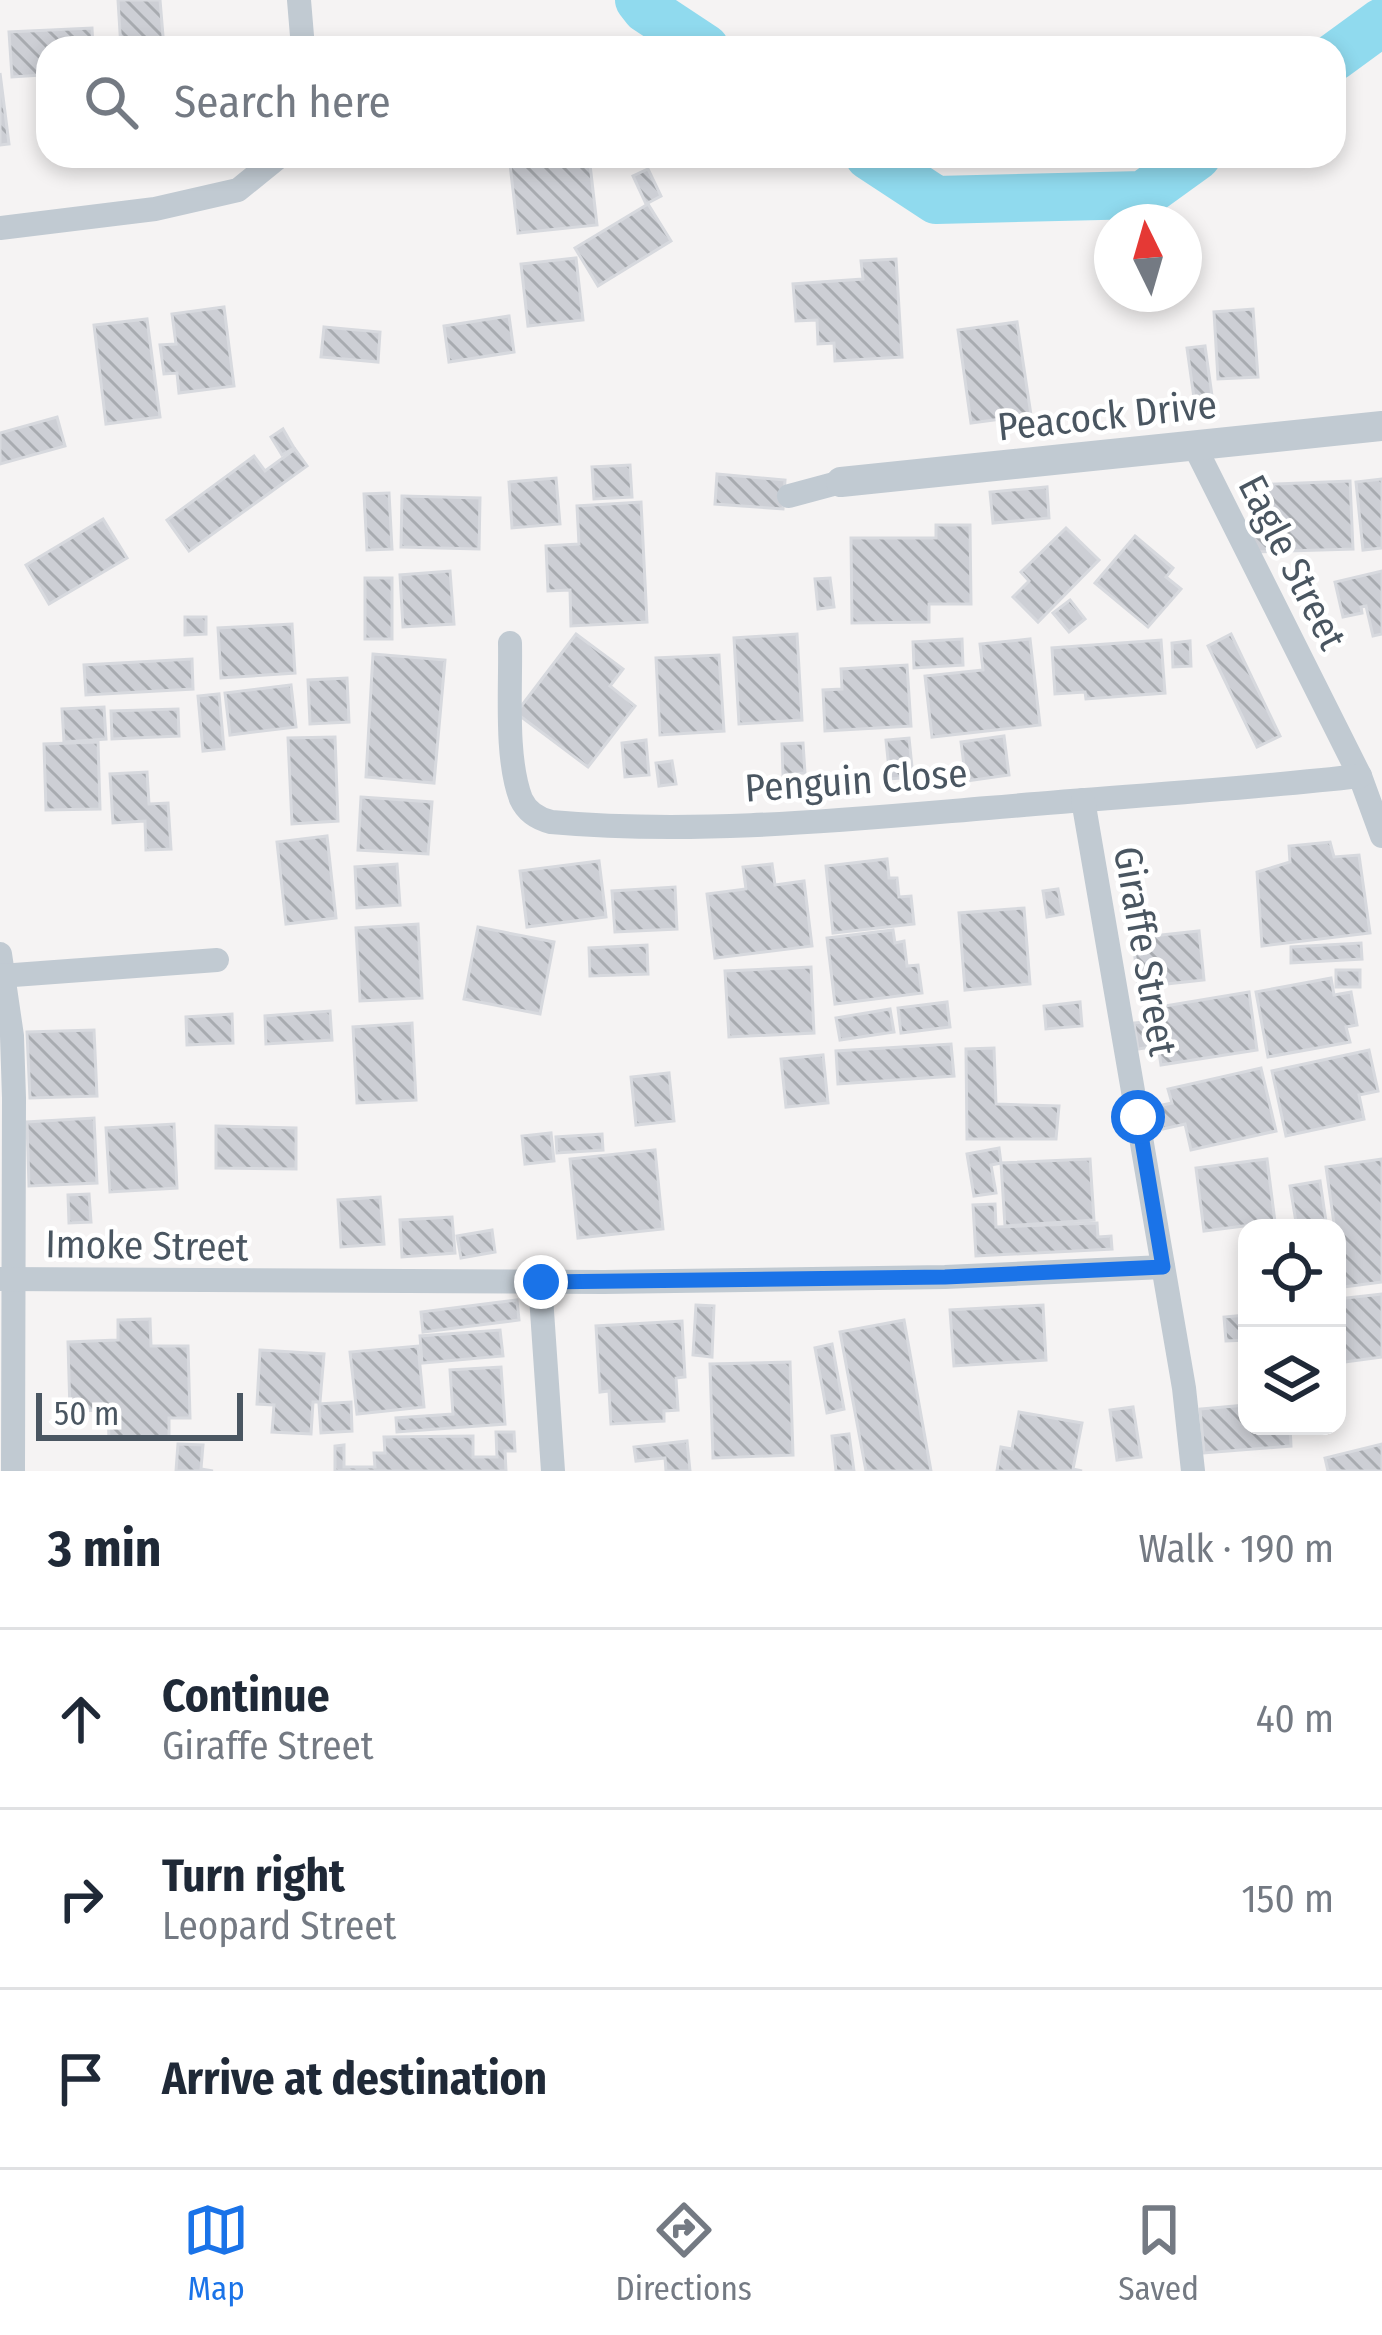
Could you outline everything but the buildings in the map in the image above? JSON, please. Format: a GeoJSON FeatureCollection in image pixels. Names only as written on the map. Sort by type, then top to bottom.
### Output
{"type":"FeatureCollection","features":[{"type":"Feature","properties":{"kind":"street"},"geometry":{"type":"LineString","coordinates":[[299,0],[302,36]]}},
{"type":"Feature","properties":{"kind":"street"},"geometry":{"type":"LineString","coordinates":[[0,228],[155,209],[238,190],[265,168]]}},
{"type":"Feature","properties":{"kind":"street","name":"Peacock Drive"},"geometry":{"type":"LineString","coordinates":[[841,482],[1382,426]]}},
{"type":"Feature","properties":{"kind":"street","name":"Eagle Street"},"geometry":{"type":"LineString","coordinates":[[1193,445],[1360,776],[1382,836]]}},
{"type":"Feature","properties":{"kind":"street"},"geometry":{"type":"LineString","coordinates":[[789,496],[841,482]]}},
{"type":"Feature","properties":{"kind":"street","name":"Penguin Close"},"geometry":{"type":"LineString","coordinates":[[510,643],[512,740],[522,801],[529,811],[551,822],[667,826],[855,819],[1239,790],[1360,776]]}},
{"type":"Feature","properties":{"kind":"street","name":"Giraffe Street"},"geometry":{"type":"LineString","coordinates":[[1083,800],[1193,1471]]}},
{"type":"Feature","properties":{"kind":"street"},"geometry":{"type":"LineString","coordinates":[[13,1471],[6,1279],[12,1232],[12,1036],[2,969],[217,960]]}},
{"type":"Feature","properties":{"kind":"street","name":"Imoke Street"},"geometry":{"type":"LineString","coordinates":[[6,1279],[541,1282],[945,1277],[1163,1267]]}},
{"type":"Feature","properties":{"kind":"street"},"geometry":{"type":"LineString","coordinates":[[541,1282],[553,1471]]}},
{"type":"Feature","properties":{"kind":"waterway"},"geometry":{"type":"LineString","coordinates":[[639,0],[687,36]]}},
{"type":"Feature","properties":{"kind":"waterway"},"geometry":{"type":"LineString","coordinates":[[1346,48],[1382,22]]}},
{"type":"Feature","properties":{"kind":"waterway"},"geometry":{"type":"LineString","coordinates":[[887,168],[936,200],[1143,195],[1180,168]]}},
{"type":"Feature","properties":{"kind":"route"},"geometry":{"type":"LineString","coordinates":[[541,1282],[945,1277],[1163,1267],[1138,1117]]}}]}
